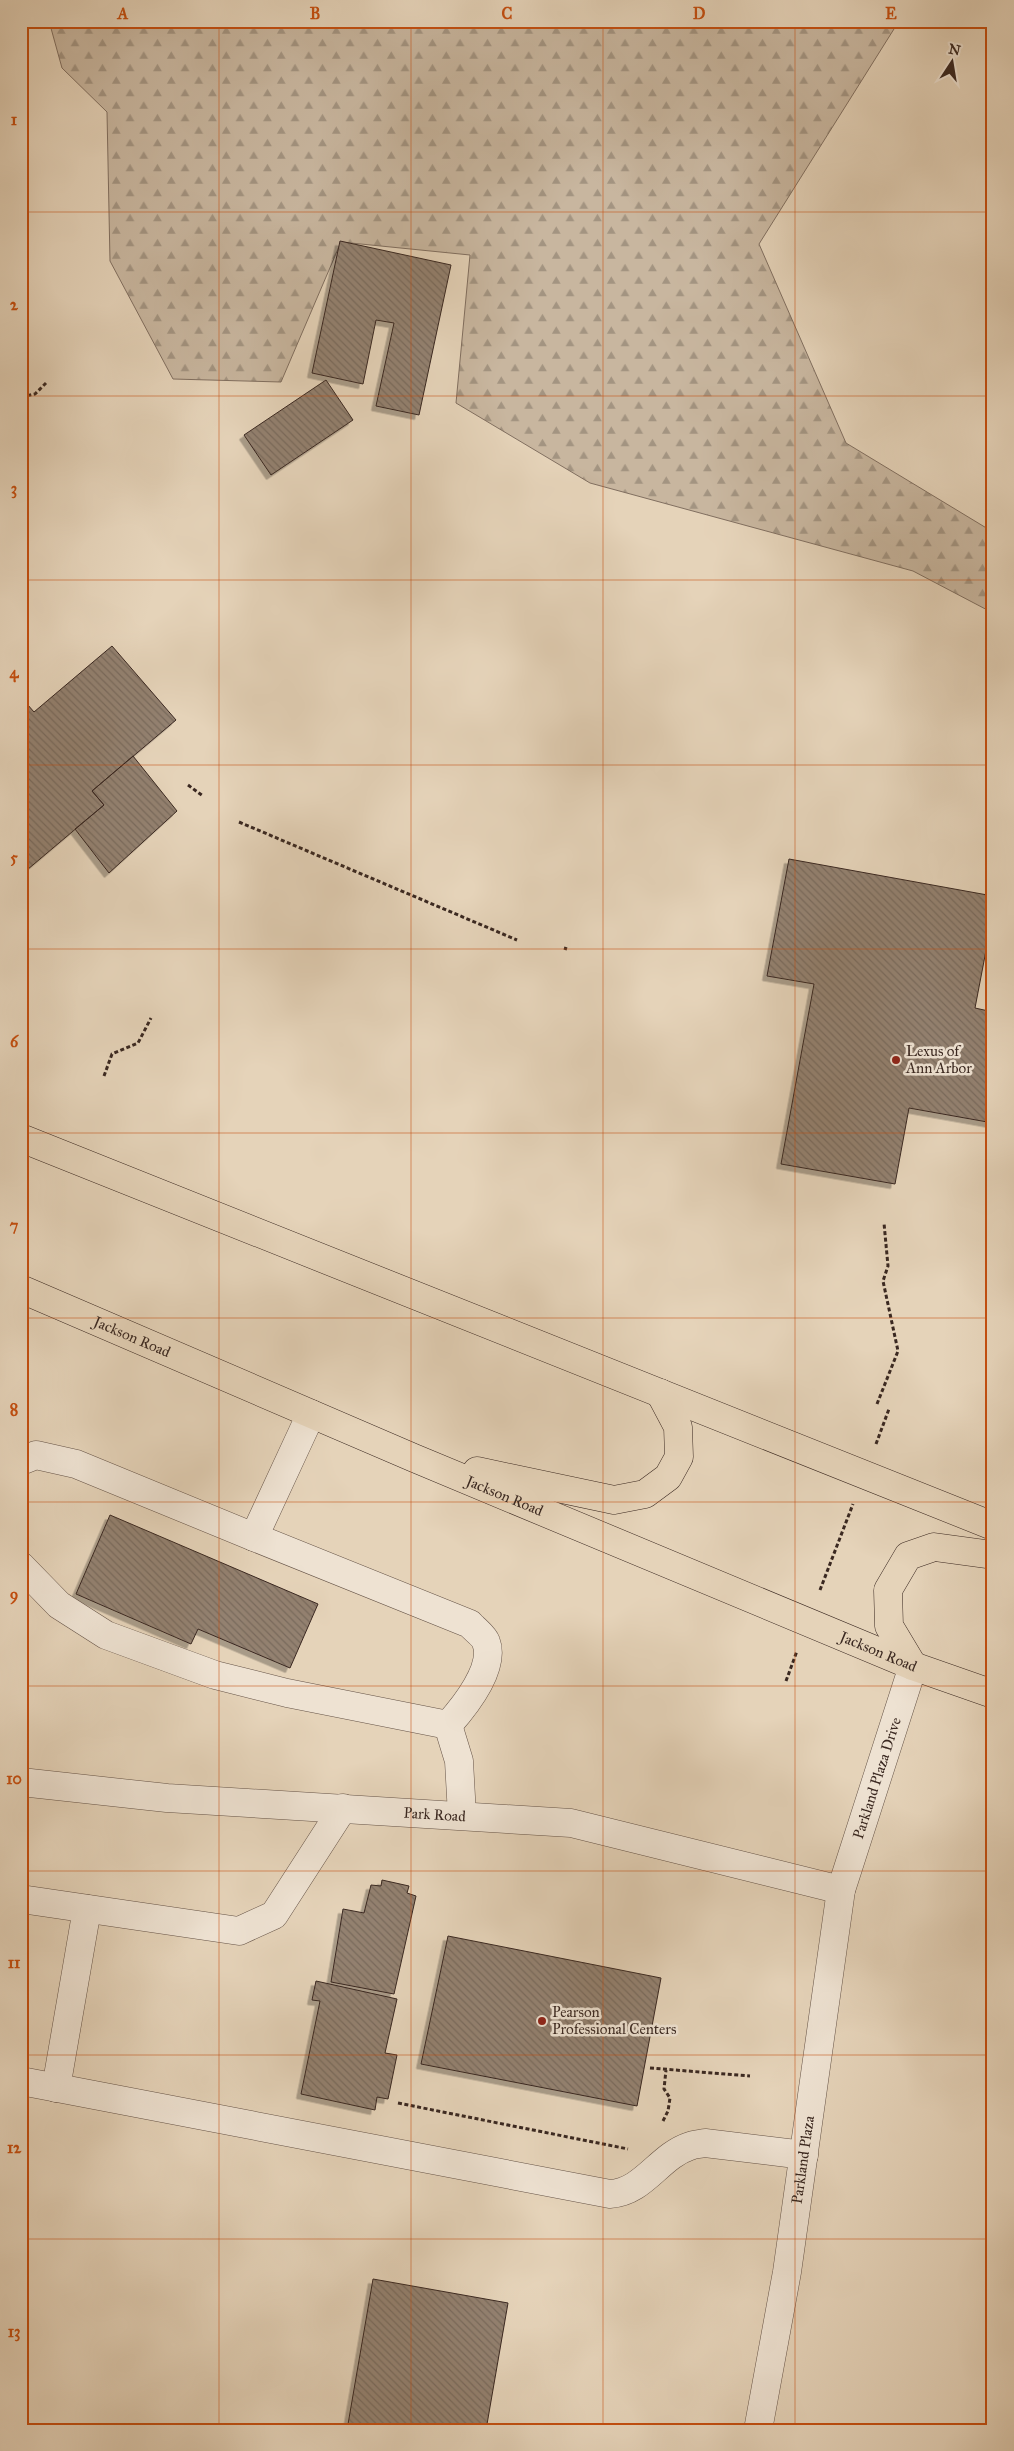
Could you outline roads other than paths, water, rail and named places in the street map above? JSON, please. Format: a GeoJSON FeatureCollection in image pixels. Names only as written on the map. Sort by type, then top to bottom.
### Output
{"type":"FeatureCollection","features":[{"type":"Feature","properties":{"kind":"main road"},"geometry":{"type":"LineString","coordinates":[[21,1138],[993,1526]]}},
{"type":"Feature","properties":{"kind":"main road","name":"Jackson Road"},"geometry":{"type":"LineString","coordinates":[[21,1289],[414,1458],[913,1666],[993,1694]]}},
{"type":"Feature","properties":{"kind":"main road"},"geometry":{"type":"LineString","coordinates":[[414,1458],[614,1500],[645,1494],[668,1477],[679,1457],[678,1427],[660,1393]]}},
{"type":"Feature","properties":{"kind":"main road"},"geometry":{"type":"LineString","coordinates":[[913,1666],[889,1626],[888,1590],[908,1556],[934,1547],[993,1555]]}},
{"type":"Feature","properties":{"kind":"street"},"geometry":{"type":"LineString","coordinates":[[254,1537],[311,1414]]}},
{"type":"Feature","properties":{"kind":"street"},"geometry":{"type":"LineString","coordinates":[[21,1462],[36,1455],[76,1464],[470,1624],[486,1642],[487,1664],[471,1698],[448,1725]]}},
{"type":"Feature","properties":{"kind":"street"},"geometry":{"type":"LineString","coordinates":[[21,1566],[59,1605],[115,1638],[224,1677],[287,1693],[448,1725]]}},
{"type":"Feature","properties":{"kind":"street","name":"Parkland Plaza Drive"},"geometry":{"type":"LineString","coordinates":[[841,1890],[913,1666]]}},
{"type":"Feature","properties":{"kind":"street"},"geometry":{"type":"LineString","coordinates":[[448,1725],[459,1761],[462,1815]]}},
{"type":"Feature","properties":{"kind":"street","name":"Park Road"},"geometry":{"type":"LineString","coordinates":[[21,1782],[167,1798],[571,1823],[841,1890]]}},
{"type":"Feature","properties":{"kind":"street"},"geometry":{"type":"LineString","coordinates":[[21,1899],[239,1931],[274,1915],[344,1808]]}},
{"type":"Feature","properties":{"kind":"street","name":"Parkland Plaza"},"geometry":{"type":"LineString","coordinates":[[758,2430],[787,2272],[841,1890]]}},
{"type":"Feature","properties":{"kind":"street"},"geometry":{"type":"LineString","coordinates":[[56,2088],[87,1909]]}},
{"type":"Feature","properties":{"kind":"street"},"geometry":{"type":"LineString","coordinates":[[21,2081],[610,2194],[623,2193],[632,2188],[689,2146],[705,2143],[804,2155]]}},
{"type":"Feature","properties":{"kind":"place","name":"Lexus of Ann Arbor"},"geometry":{"type":"Point","coordinates":[896,1060]}},
{"type":"Feature","properties":{"kind":"place","name":"Pearson Professional Centers"},"geometry":{"type":"Point","coordinates":[542,2021]}}]}
